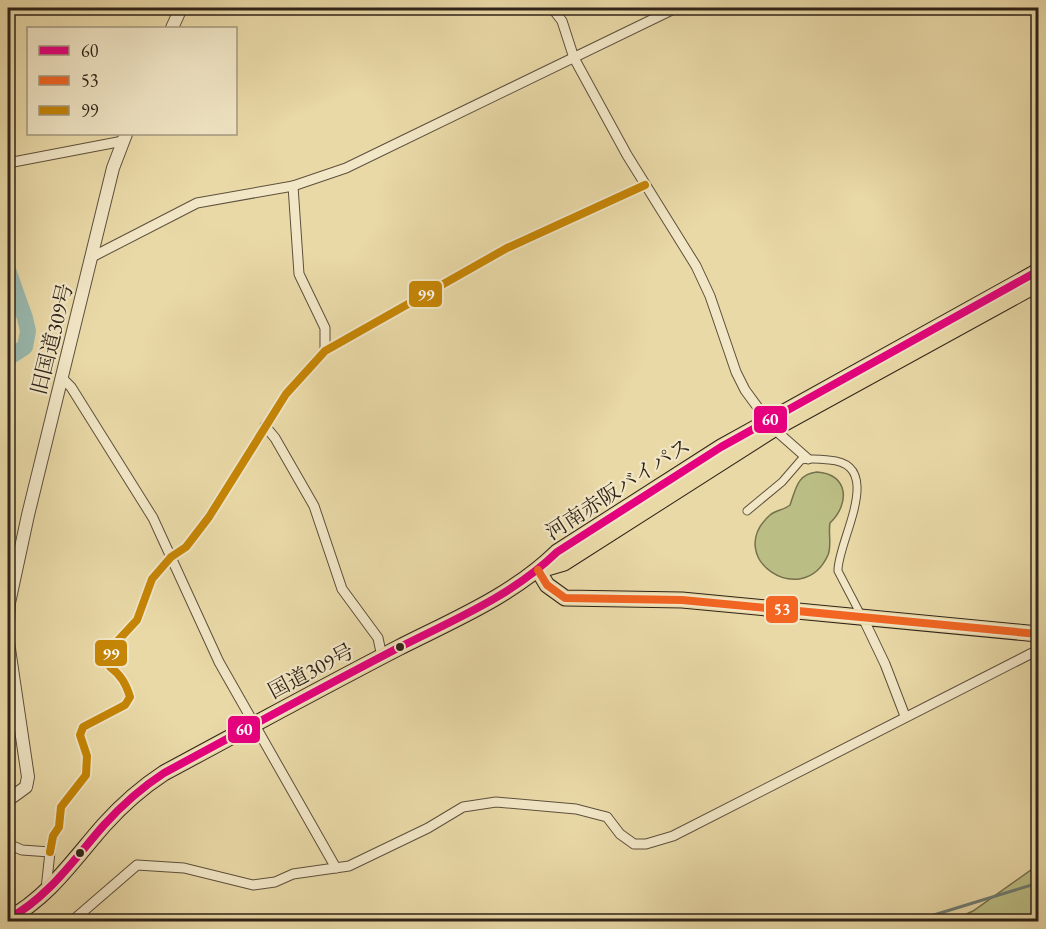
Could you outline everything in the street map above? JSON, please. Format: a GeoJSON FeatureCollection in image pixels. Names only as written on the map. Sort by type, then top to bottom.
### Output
{"type":"FeatureCollection","features":[{"type":"Feature","properties":{"kind":"main road","name":"河南赤阪バイパス"},"geometry":{"type":"LineString","coordinates":[[538,570],[564,563],[770,425],[1038,271]]}},
{"type":"Feature","properties":{"kind":"main road","name":"河南赤阪バイパス"},"geometry":{"type":"LineString","coordinates":[[770,425],[1038,284]]}},
{"type":"Feature","properties":{"kind":"main road"},"geometry":{"type":"LineString","coordinates":[[538,570],[547,585],[565,598],[682,600],[1038,634]]}},
{"type":"Feature","properties":{"kind":"main road","name":"国道309号"},"geometry":{"type":"LineString","coordinates":[[8,919],[46,892],[109,820],[141,789],[255,724],[478,608],[538,570]]}},
{"type":"Feature","properties":{"kind":"street"},"geometry":{"type":"LineString","coordinates":[[172,27],[181,8]]}},
{"type":"Feature","properties":{"kind":"street"},"geometry":{"type":"LineString","coordinates":[[552,8],[562,21],[574,58],[645,184],[696,266],[710,296],[744,390],[770,425],[808,459]]}},
{"type":"Feature","properties":{"kind":"street"},"geometry":{"type":"LineString","coordinates":[[92,257],[197,204],[293,186],[346,168],[676,8]]}},
{"type":"Feature","properties":{"kind":"street"},"geometry":{"type":"LineString","coordinates":[[8,164],[124,137]]}},
{"type":"Feature","properties":{"kind":"street","name":"旧国道309号"},"geometry":{"type":"LineString","coordinates":[[8,625],[9,603],[28,514],[113,168],[124,137]]}},
{"type":"Feature","properties":{"kind":"street"},"geometry":{"type":"LineString","coordinates":[[46,892],[50,852],[53,836],[59,827],[61,807],[86,775],[87,756],[80,735],[83,727],[124,705],[130,697],[127,685],[118,672],[110,667],[111,648],[137,620],[152,579],[171,557],[186,547],[209,517],[286,394],[325,351],[507,248],[645,184]]}},
{"type":"Feature","properties":{"kind":"street"},"geometry":{"type":"LineString","coordinates":[[293,186],[299,274],[325,328],[325,351]]}},
{"type":"Feature","properties":{"kind":"street"},"geometry":{"type":"LineString","coordinates":[[62,378],[71,387],[153,518],[219,662],[336,868]]}},
{"type":"Feature","properties":{"kind":"street"},"geometry":{"type":"LineString","coordinates":[[265,426],[275,438],[314,506],[342,590],[378,638],[382,657]]}},
{"type":"Feature","properties":{"kind":"street"},"geometry":{"type":"LineString","coordinates":[[747,510],[777,487],[800,461],[808,459],[838,461],[847,467],[855,478],[858,500],[849,524],[838,571],[885,664],[905,716]]}},
{"type":"Feature","properties":{"kind":"street"},"geometry":{"type":"LineString","coordinates":[[8,642],[28,777],[26,788],[8,800]]}},
{"type":"Feature","properties":{"kind":"street"},"geometry":{"type":"LineString","coordinates":[[71,921],[137,865],[184,868],[253,885],[275,882],[293,874],[349,866],[428,828],[463,807],[496,802],[576,809],[599,814],[607,817],[620,834],[634,844],[653,843],[673,836],[1038,650]]}},
{"type":"Feature","properties":{"kind":"street"},"geometry":{"type":"LineString","coordinates":[[8,844],[22,850],[50,852]]}},
{"type":"Feature","properties":{"kind":"green space"},"geometry":{"type":"Polygon","coordinates":[[[817,472],[835,478],[843,491],[841,507],[830,523],[828,555],[816,571],[802,578],[786,578],[772,572],[761,561],[755,547],[758,531],[770,515],[790,505],[801,479],[810,473],[817,472]]]}},
{"type":"Feature","properties":{"kind":"green space"},"geometry":{"type":"Polygon","coordinates":[[[1038,865],[1038,921],[951,921],[973,911],[1038,865]]]}},
{"type":"Feature","properties":{"kind":"waterway"},"geometry":{"type":"LineString","coordinates":[[8,270],[28,331],[25,347],[8,358]]}},
{"type":"Feature","properties":{"kind":"waterway"},"geometry":{"type":"LineString","coordinates":[[911,922],[1038,883]]}},
{"type":"Feature","properties":{"kind":"transit line","name":"99"},"geometry":{"type":"LineString","coordinates":[[50,852],[53,836],[59,827],[61,807],[86,775],[87,756],[80,735],[83,727],[125,705],[130,697],[123,680],[110,667],[111,648],[137,620],[152,579],[171,557],[186,547],[209,517],[286,394],[325,351],[507,248],[645,185]]}},
{"type":"Feature","properties":{"kind":"transit line","name":"60"},"geometry":{"type":"LineString","coordinates":[[8,919],[48,889],[104,825],[140,791],[164,773],[368,663],[481,606],[521,582],[557,552],[721,447],[1038,271]]}},
{"type":"Feature","properties":{"kind":"transit line","name":"53"},"geometry":{"type":"LineString","coordinates":[[538,570],[547,585],[565,598],[682,600],[1038,634]]}}]}
